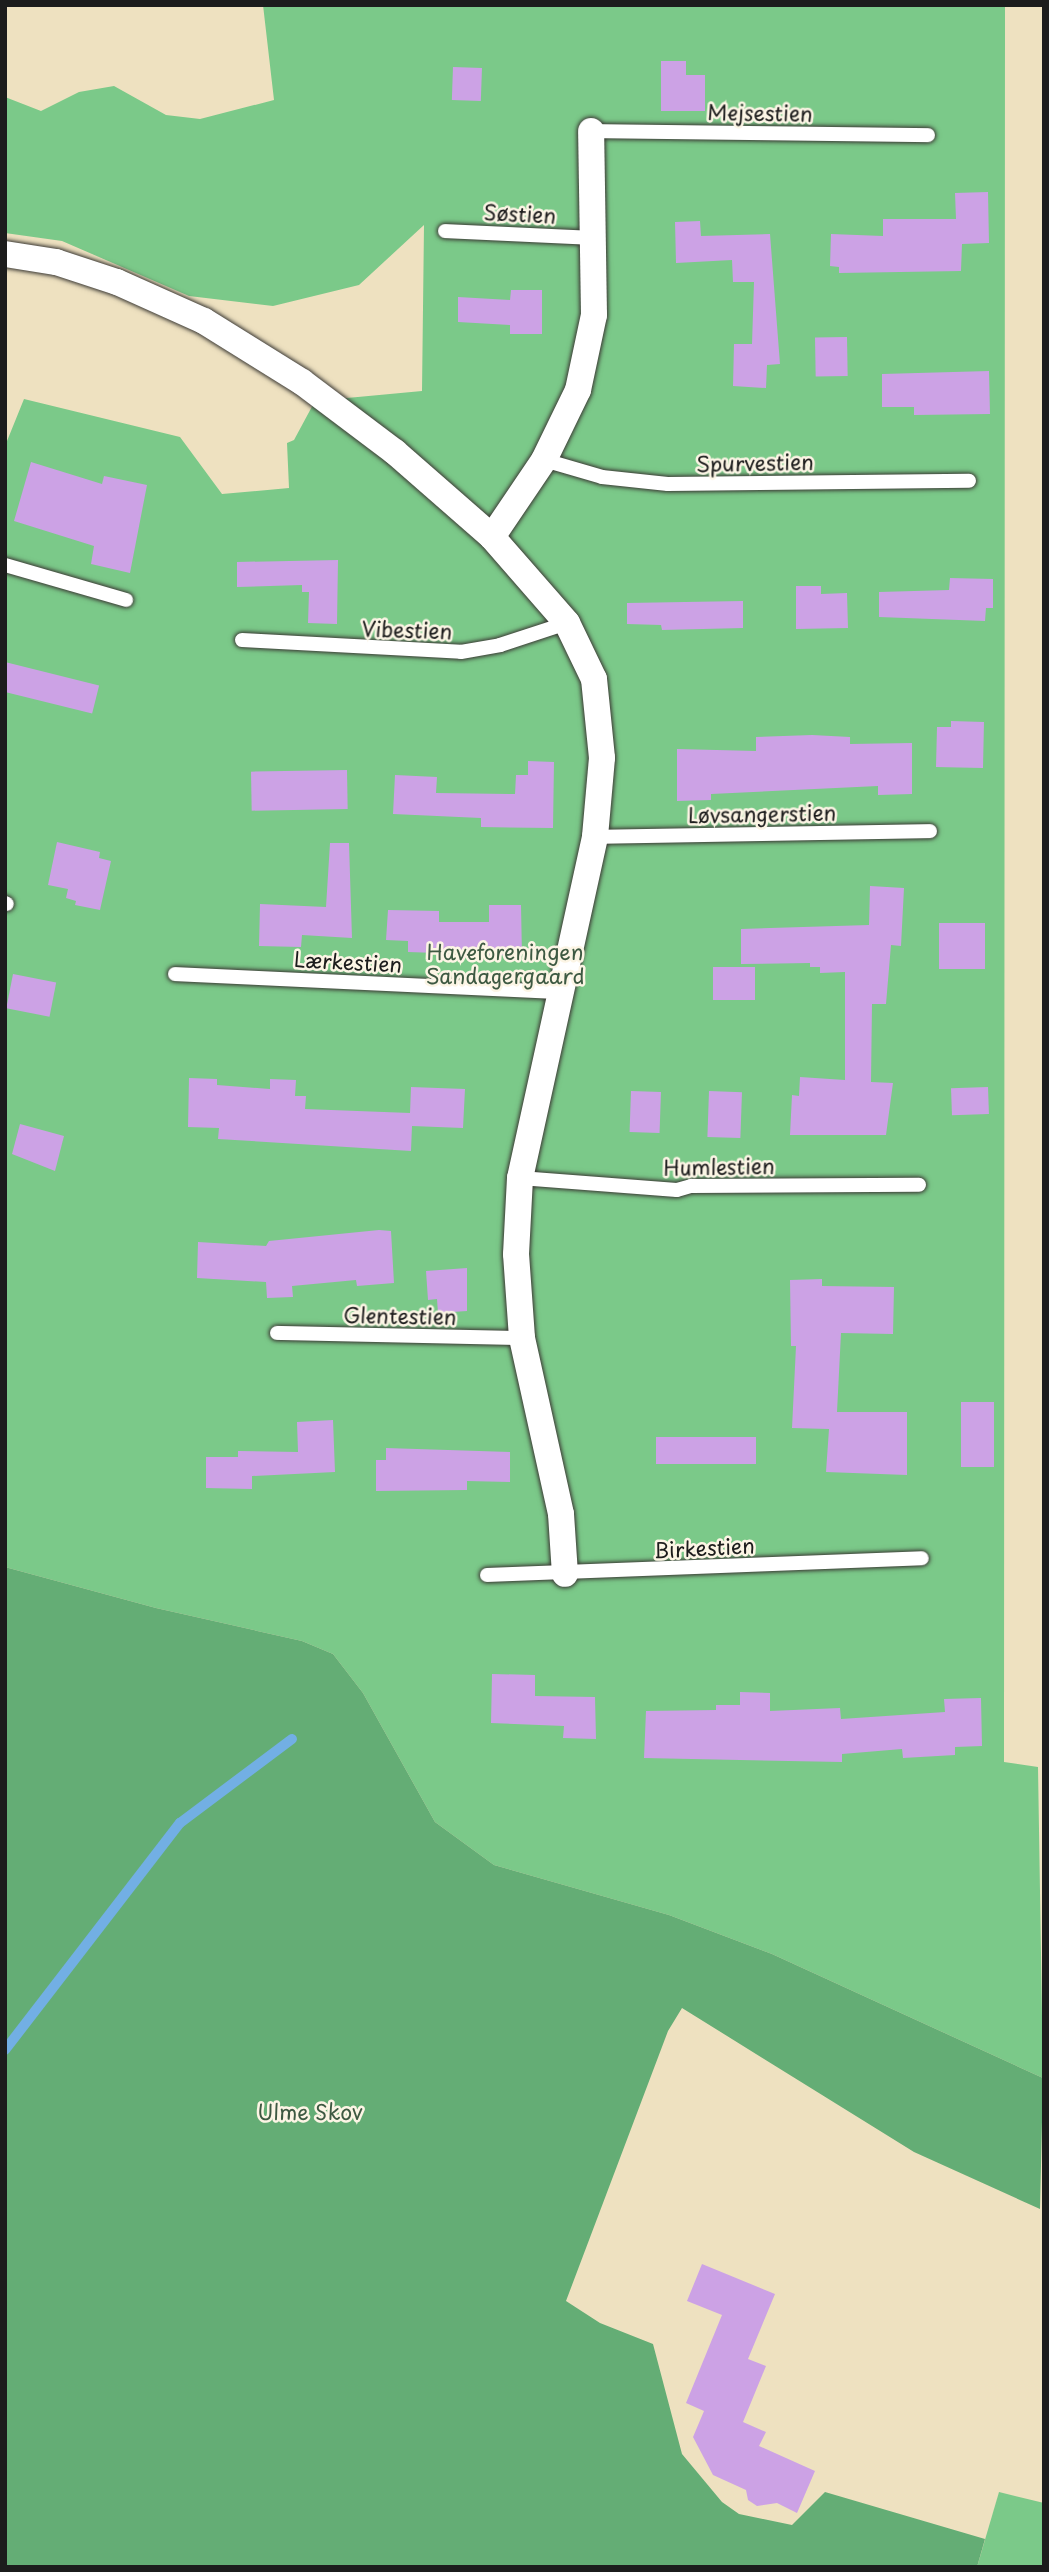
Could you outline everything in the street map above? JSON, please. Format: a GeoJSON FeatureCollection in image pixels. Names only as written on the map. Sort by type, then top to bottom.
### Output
{"type":"FeatureCollection","features":[{"type":"Feature","properties":{"kind":"street"},"geometry":{"type":"LineString","coordinates":[[492,537],[544,460],[578,390],[594,315],[591,131]]}},
{"type":"Feature","properties":{"kind":"street"},"geometry":{"type":"LineString","coordinates":[[5,254],[56,262],[117,282],[204,321],[302,382],[395,452],[492,537],[544,591],[567,623],[594,679],[601,758],[595,837],[520,1178],[516,1254],[522,1338],[561,1514],[565,1574]]}},
{"type":"Feature","properties":{"kind":"lane","name":"Mejsestien"},"geometry":{"type":"LineString","coordinates":[[591,131],[928,135]]}},
{"type":"Feature","properties":{"kind":"lane","name":"Søstien"},"geometry":{"type":"LineString","coordinates":[[445,231],[593,238]]}},
{"type":"Feature","properties":{"kind":"lane","name":"Spurvestien"},"geometry":{"type":"LineString","coordinates":[[544,460],[602,477],[668,484],[969,481]]}},
{"type":"Feature","properties":{"kind":"lane"},"geometry":{"type":"LineString","coordinates":[[5,565],[126,600]]}},
{"type":"Feature","properties":{"kind":"lane","name":"Vibestien"},"geometry":{"type":"LineString","coordinates":[[242,640],[461,652],[500,645],[567,623]]}},
{"type":"Feature","properties":{"kind":"lane","name":"Løvsangerstien"},"geometry":{"type":"LineString","coordinates":[[595,837],[930,831]]}},
{"type":"Feature","properties":{"kind":"lane","name":"Lærkestien"},"geometry":{"type":"LineString","coordinates":[[176,974],[561,992]]}},
{"type":"Feature","properties":{"kind":"lane","name":"Humlestien"},"geometry":{"type":"LineString","coordinates":[[520,1178],[677,1190],[691,1186],[919,1185]]}},
{"type":"Feature","properties":{"kind":"lane","name":"Glentestien"},"geometry":{"type":"LineString","coordinates":[[277,1333],[522,1338]]}},
{"type":"Feature","properties":{"kind":"lane","name":"Birkestien"},"geometry":{"type":"LineString","coordinates":[[488,1575],[922,1558]]}},
{"type":"Feature","properties":{"kind":"green space","name":"Haveforeningen Sandagergaard"},"geometry":{"type":"Polygon","coordinates":[[[263,5],[1005,5],[1004,1762],[1038,1767],[1043,2078],[772,1954],[669,1915],[494,1865],[435,1822],[363,1693],[333,1654],[302,1641],[156,1608],[5,1567],[5,446],[24,399],[180,437],[222,494],[289,488],[287,443],[294,440],[315,401],[422,391],[424,225],[359,285],[273,306],[189,296],[62,241],[5,233],[5,97],[41,111],[79,92],[114,86],[166,115],[200,119],[274,100],[263,5]]]}},
{"type":"Feature","properties":{"kind":"green space","name":"Ulme Skov"},"geometry":{"type":"Polygon","coordinates":[[[5,1567],[156,1608],[302,1641],[333,1654],[363,1693],[435,1822],[494,1865],[669,1915],[772,1954],[1043,2078],[1040,2209],[914,2152],[682,2008],[668,2031],[566,2301],[600,2323],[653,2344],[682,2454],[722,2502],[739,2514],[792,2525],[825,2492],[985,2539],[977,2567],[5,2567],[5,1567]]]}},
{"type":"Feature","properties":{"kind":"green space"},"geometry":{"type":"Polygon","coordinates":[[[999,2492],[1044,2503],[1044,2567],[977,2567],[999,2492]]]}},
{"type":"Feature","properties":{"kind":"building"},"geometry":{"type":"Polygon","coordinates":[[[661,61],[686,61],[686,75],[705,75],[705,111],[661,111],[661,61]]]}},
{"type":"Feature","properties":{"kind":"building"},"geometry":{"type":"Polygon","coordinates":[[[453,67],[482,68],[481,101],[452,100],[453,67]]]}},
{"type":"Feature","properties":{"kind":"building"},"geometry":{"type":"Polygon","coordinates":[[[988,192],[989,243],[962,244],[961,271],[839,273],[839,267],[830,266],[831,234],[883,236],[883,219],[956,219],[955,193],[988,192]]]}},
{"type":"Feature","properties":{"kind":"building"},"geometry":{"type":"Polygon","coordinates":[[[700,221],[701,236],[770,234],[780,364],[767,365],[766,388],[733,386],[734,344],[752,344],[754,282],[733,282],[732,260],[676,263],[675,222],[700,221]]]}},
{"type":"Feature","properties":{"kind":"building"},"geometry":{"type":"Polygon","coordinates":[[[511,290],[542,290],[542,334],[510,334],[510,325],[458,322],[458,297],[510,300],[511,290]]]}},
{"type":"Feature","properties":{"kind":"building"},"geometry":{"type":"Polygon","coordinates":[[[847,337],[848,376],[816,377],[815,338],[847,337]]]}},
{"type":"Feature","properties":{"kind":"building"},"geometry":{"type":"Polygon","coordinates":[[[989,371],[990,414],[914,415],[914,407],[882,407],[882,374],[989,371]]]}},
{"type":"Feature","properties":{"kind":"building"},"geometry":{"type":"Polygon","coordinates":[[[31,462],[102,484],[104,476],[147,485],[130,573],[91,564],[94,546],[14,521],[31,462]]]}},
{"type":"Feature","properties":{"kind":"building"},"geometry":{"type":"Polygon","coordinates":[[[338,560],[337,624],[308,623],[309,592],[302,592],[302,585],[237,587],[237,562],[338,560]]]}},
{"type":"Feature","properties":{"kind":"building"},"geometry":{"type":"Polygon","coordinates":[[[950,578],[993,579],[993,608],[986,608],[985,621],[879,617],[879,592],[949,590],[950,578]]]}},
{"type":"Feature","properties":{"kind":"building"},"geometry":{"type":"Polygon","coordinates":[[[796,586],[821,586],[821,594],[847,593],[848,628],[796,629],[796,586]]]}},
{"type":"Feature","properties":{"kind":"building"},"geometry":{"type":"Polygon","coordinates":[[[743,601],[743,628],[662,630],[661,625],[627,624],[627,603],[743,601]]]}},
{"type":"Feature","properties":{"kind":"building"},"geometry":{"type":"Polygon","coordinates":[[[5,662],[99,685],[92,714],[5,692],[5,662]]]}},
{"type":"Feature","properties":{"kind":"building"},"geometry":{"type":"Polygon","coordinates":[[[951,721],[984,722],[983,768],[936,767],[937,727],[951,727],[951,721]]]}},
{"type":"Feature","properties":{"kind":"building"},"geometry":{"type":"Polygon","coordinates":[[[756,737],[850,737],[850,744],[912,743],[912,794],[878,795],[878,786],[711,794],[711,800],[677,801],[677,749],[756,751],[756,737]]]}},
{"type":"Feature","properties":{"kind":"building"},"geometry":{"type":"Polygon","coordinates":[[[528,761],[554,762],[553,828],[481,827],[481,818],[393,814],[395,775],[437,777],[436,793],[515,794],[516,775],[528,775],[528,761]]]}},
{"type":"Feature","properties":{"kind":"building"},"geometry":{"type":"Polygon","coordinates":[[[347,770],[348,809],[252,811],[251,772],[347,770]]]}},
{"type":"Feature","properties":{"kind":"building"},"geometry":{"type":"Polygon","coordinates":[[[57,842],[100,852],[99,858],[111,861],[100,910],[75,905],[76,901],[66,898],[68,889],[48,885],[57,842]]]}},
{"type":"Feature","properties":{"kind":"building"},"geometry":{"type":"Polygon","coordinates":[[[330,843],[349,843],[352,938],[302,935],[301,947],[259,946],[260,904],[326,907],[330,843]]]}},
{"type":"Feature","properties":{"kind":"building"},"geometry":{"type":"Polygon","coordinates":[[[870,886],[904,888],[901,946],[891,945],[886,1004],[872,1004],[871,1082],[893,1083],[886,1135],[790,1135],[792,1095],[799,1096],[800,1077],[845,1080],[845,972],[820,973],[820,967],[810,967],[810,963],[741,964],[741,929],[869,925],[870,886]]]}},
{"type":"Feature","properties":{"kind":"building"},"geometry":{"type":"Polygon","coordinates":[[[489,905],[521,905],[522,956],[408,952],[408,941],[386,940],[388,910],[439,911],[439,922],[489,922],[489,905]]]}},
{"type":"Feature","properties":{"kind":"building"},"geometry":{"type":"Polygon","coordinates":[[[939,923],[985,923],[985,969],[939,969],[939,923]]]}},
{"type":"Feature","properties":{"kind":"building"},"geometry":{"type":"Polygon","coordinates":[[[713,967],[755,967],[755,1000],[713,1000],[713,967]]]}},
{"type":"Feature","properties":{"kind":"building"},"geometry":{"type":"Polygon","coordinates":[[[13,974],[56,982],[50,1017],[6,1008],[13,974]]]}},
{"type":"Feature","properties":{"kind":"building"},"geometry":{"type":"Polygon","coordinates":[[[189,1078],[217,1079],[217,1085],[270,1089],[270,1079],[296,1080],[295,1096],[306,1096],[305,1109],[410,1113],[411,1087],[465,1089],[463,1128],[412,1126],[411,1151],[218,1139],[219,1128],[188,1127],[189,1078]]]}},
{"type":"Feature","properties":{"kind":"building"},"geometry":{"type":"Polygon","coordinates":[[[988,1087],[989,1114],[952,1115],[951,1088],[988,1087]]]}},
{"type":"Feature","properties":{"kind":"building"},"geometry":{"type":"Polygon","coordinates":[[[631,1091],[661,1092],[660,1133],[630,1132],[631,1091]]]}},
{"type":"Feature","properties":{"kind":"building"},"geometry":{"type":"Polygon","coordinates":[[[709,1091],[742,1092],[740,1138],[707,1137],[709,1091]]]}},
{"type":"Feature","properties":{"kind":"building"},"geometry":{"type":"Polygon","coordinates":[[[20,1124],[64,1136],[55,1171],[12,1154],[20,1124]]]}},
{"type":"Feature","properties":{"kind":"building"},"geometry":{"type":"Polygon","coordinates":[[[391,1231],[394,1283],[357,1286],[356,1280],[292,1286],[293,1297],[267,1298],[266,1282],[197,1278],[198,1242],[266,1246],[269,1241],[391,1231]]]}},
{"type":"Feature","properties":{"kind":"building"},"geometry":{"type":"Polygon","coordinates":[[[467,1268],[467,1311],[438,1313],[437,1299],[428,1300],[426,1271],[467,1268]]]}},
{"type":"Feature","properties":{"kind":"building"},"geometry":{"type":"Polygon","coordinates":[[[822,1279],[822,1286],[894,1287],[893,1334],[841,1333],[837,1412],[907,1412],[907,1475],[826,1472],[829,1429],[792,1428],[796,1346],[791,1346],[790,1280],[822,1279]]]}},
{"type":"Feature","properties":{"kind":"building"},"geometry":{"type":"Polygon","coordinates":[[[961,1402],[994,1402],[994,1467],[961,1467],[961,1402]]]}},
{"type":"Feature","properties":{"kind":"building"},"geometry":{"type":"Polygon","coordinates":[[[333,1420],[335,1472],[252,1476],[252,1489],[206,1488],[206,1457],[238,1457],[238,1451],[298,1452],[297,1422],[333,1420]]]}},
{"type":"Feature","properties":{"kind":"building"},"geometry":{"type":"Polygon","coordinates":[[[656,1437],[756,1437],[756,1464],[656,1464],[656,1437]]]}},
{"type":"Feature","properties":{"kind":"building"},"geometry":{"type":"Polygon","coordinates":[[[386,1448],[510,1452],[510,1482],[467,1481],[467,1490],[376,1491],[376,1460],[386,1460],[386,1448]]]}},
{"type":"Feature","properties":{"kind":"building"},"geometry":{"type":"Polygon","coordinates":[[[492,1674],[535,1675],[535,1696],[595,1697],[596,1739],[563,1738],[564,1726],[491,1723],[492,1674]]]}},
{"type":"Feature","properties":{"kind":"building"},"geometry":{"type":"Polygon","coordinates":[[[740,1692],[770,1693],[770,1711],[840,1708],[841,1719],[945,1712],[944,1699],[981,1698],[982,1746],[955,1747],[955,1755],[903,1758],[902,1749],[842,1754],[842,1762],[644,1758],[646,1711],[716,1710],[716,1705],[740,1705],[740,1692]]]}},
{"type":"Feature","properties":{"kind":"building"},"geometry":{"type":"Polygon","coordinates":[[[702,2264],[775,2294],[748,2359],[766,2366],[743,2422],[766,2432],[759,2446],[815,2471],[797,2513],[777,2503],[757,2506],[748,2500],[746,2490],[713,2475],[693,2437],[704,2411],[686,2403],[722,2315],[687,2301],[702,2264]]]}},
{"type":"Feature","properties":{"kind":"waterway"},"geometry":{"type":"LineString","coordinates":[[5,2050],[180,1823],[292,1739]]}}]}
